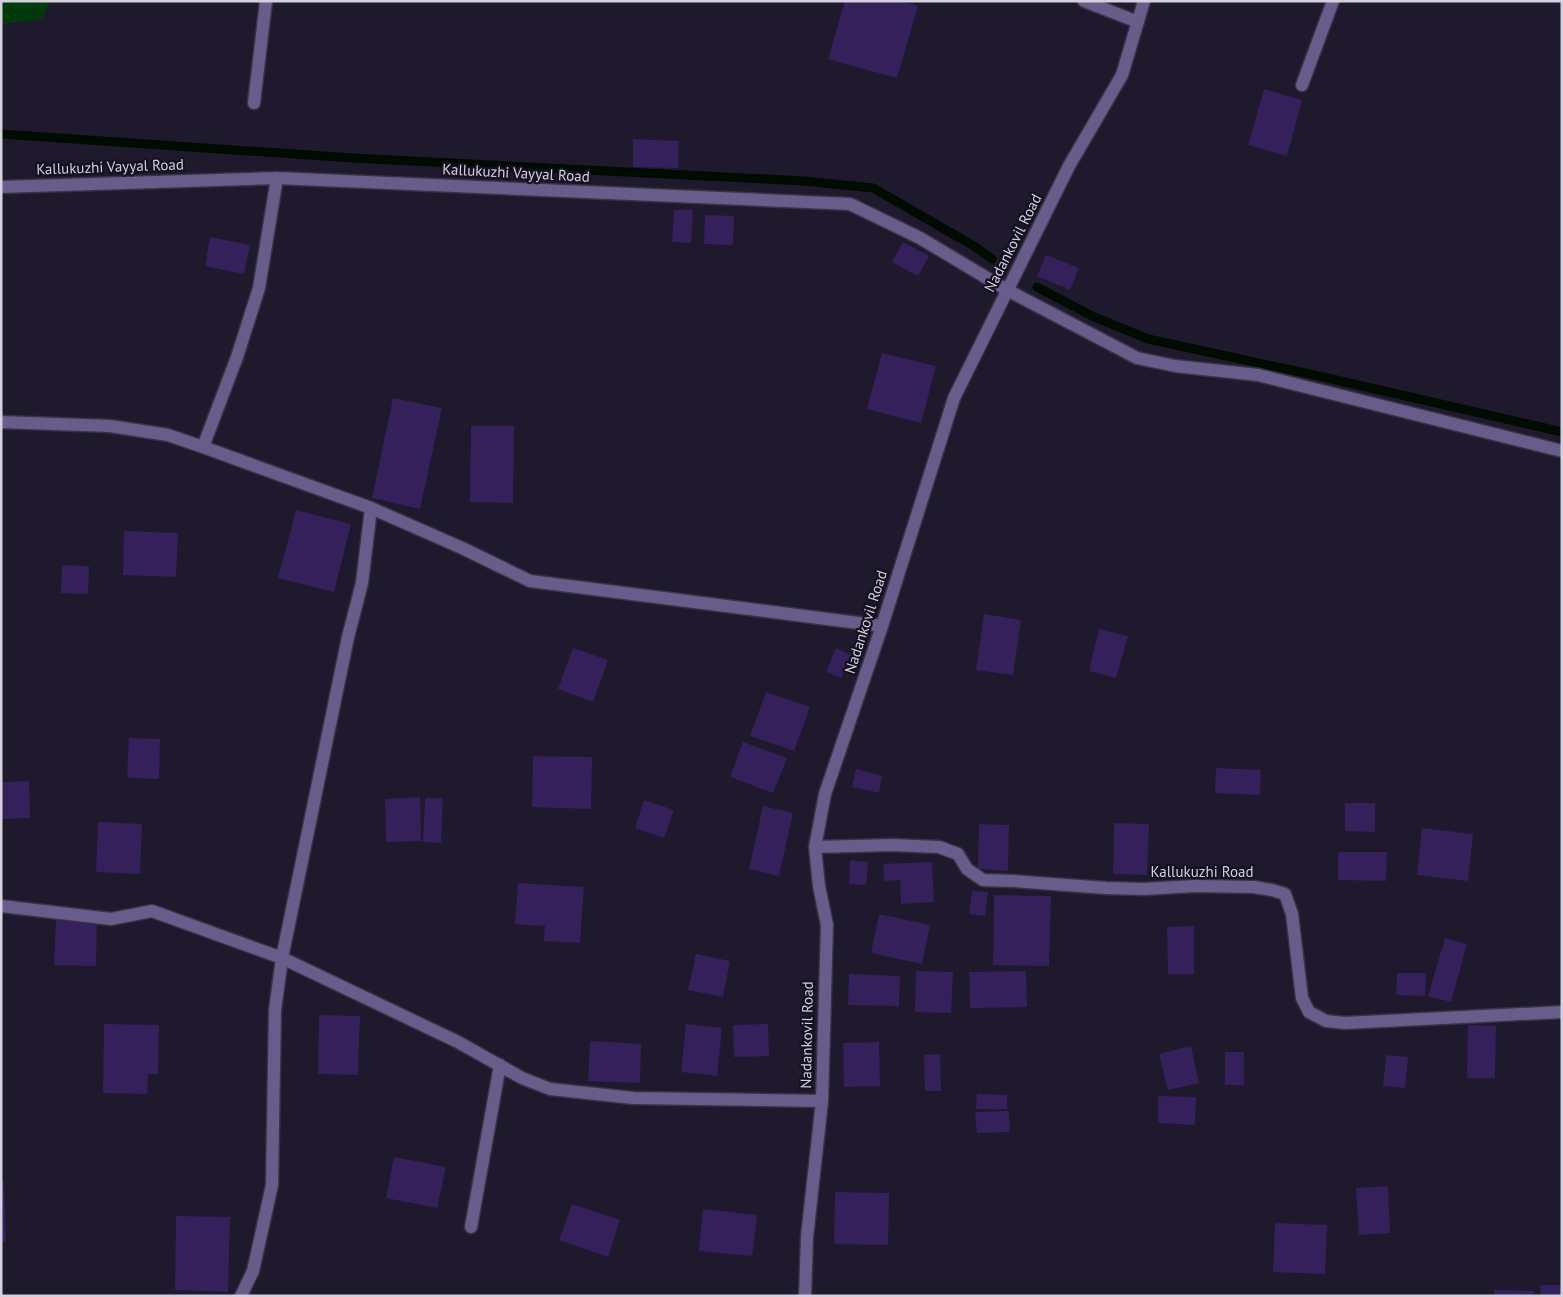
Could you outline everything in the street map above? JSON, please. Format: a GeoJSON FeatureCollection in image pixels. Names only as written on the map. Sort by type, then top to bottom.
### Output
{"type":"FeatureCollection","features":[{"type":"Feature","properties":{"kind":"street"},"geometry":{"type":"LineString","coordinates":[[254,103],[266,1]]}},
{"type":"Feature","properties":{"kind":"street"},"geometry":{"type":"LineString","coordinates":[[1084,1],[1138,22]]}},
{"type":"Feature","properties":{"kind":"street","name":"Nadankovil Road"},"geometry":{"type":"LineString","coordinates":[[805,1296],[807,1238],[822,1101],[827,924],[819,886],[815,847],[825,794],[882,626],[954,398],[1069,166],[1122,75],[1144,1]]}},
{"type":"Feature","properties":{"kind":"street"},"geometry":{"type":"LineString","coordinates":[[1302,85],[1333,1]]}},
{"type":"Feature","properties":{"kind":"street"},"geometry":{"type":"LineString","coordinates":[[203,447],[237,357],[259,288],[277,178]]}},
{"type":"Feature","properties":{"kind":"street","name":"Kallukuzhi Vayyal Road"},"geometry":{"type":"LineString","coordinates":[[1,187],[277,178],[850,204],[920,238],[1007,290],[1137,358],[1175,366],[1258,375],[1562,450]]}},
{"type":"Feature","properties":{"kind":"street"},"geometry":{"type":"LineString","coordinates":[[1,422],[89,425],[168,435],[370,508],[462,548],[530,581],[882,626]]}},
{"type":"Feature","properties":{"kind":"street"},"geometry":{"type":"LineString","coordinates":[[241,1296],[253,1271],[272,1185],[275,1010],[282,958],[348,636],[362,583],[370,508]]}},
{"type":"Feature","properties":{"kind":"street","name":"Kallukuzhi Road"},"geometry":{"type":"LineString","coordinates":[[815,847],[892,845],[939,847],[958,854],[967,869],[983,880],[1144,889],[1195,886],[1254,887],[1284,894],[1292,914],[1302,998],[1309,1012],[1326,1021],[1344,1023],[1562,1012]]}},
{"type":"Feature","properties":{"kind":"street"},"geometry":{"type":"LineString","coordinates":[[1,906],[111,919],[152,911],[282,958],[458,1042],[522,1078],[550,1090],[634,1098],[822,1101]]}},
{"type":"Feature","properties":{"kind":"street"},"geometry":{"type":"LineString","coordinates":[[471,1227],[500,1065]]}},
{"type":"Feature","properties":{"kind":"green space"},"geometry":{"type":"Polygon","coordinates":[[[1,1],[51,1],[42,19],[1,24],[1,1]]]}},
{"type":"Feature","properties":{"kind":"building"},"geometry":{"type":"Polygon","coordinates":[[[845,1],[901,1],[918,6],[897,78],[828,59],[845,1]]]}},
{"type":"Feature","properties":{"kind":"building"},"geometry":{"type":"Polygon","coordinates":[[[1264,89],[1302,100],[1287,156],[1248,145],[1264,89]]]}},
{"type":"Feature","properties":{"kind":"building"},"geometry":{"type":"Polygon","coordinates":[[[633,139],[679,141],[678,168],[633,167],[633,139]]]}},
{"type":"Feature","properties":{"kind":"building"},"geometry":{"type":"Polygon","coordinates":[[[674,210],[693,210],[691,243],[672,242],[674,210]]]}},
{"type":"Feature","properties":{"kind":"building"},"geometry":{"type":"Polygon","coordinates":[[[705,215],[734,216],[733,245],[704,244],[705,215]]]}},
{"type":"Feature","properties":{"kind":"building"},"geometry":{"type":"Polygon","coordinates":[[[210,237],[250,245],[244,274],[205,266],[210,237]]]}},
{"type":"Feature","properties":{"kind":"building"},"geometry":{"type":"Polygon","coordinates":[[[903,242],[929,256],[918,276],[892,262],[903,242]]]}},
{"type":"Feature","properties":{"kind":"building"},"geometry":{"type":"Polygon","coordinates":[[[1046,255],[1079,268],[1070,290],[1037,276],[1046,255]]]}},
{"type":"Feature","properties":{"kind":"building"},"geometry":{"type":"Polygon","coordinates":[[[882,353],[936,366],[921,423],[867,409],[882,353]]]}},
{"type":"Feature","properties":{"kind":"building"},"geometry":{"type":"Polygon","coordinates":[[[393,398],[442,408],[420,509],[372,498],[393,398]]]}},
{"type":"Feature","properties":{"kind":"building"},"geometry":{"type":"Polygon","coordinates":[[[471,426],[514,426],[513,503],[470,502],[471,426]]]}},
{"type":"Feature","properties":{"kind":"building"},"geometry":{"type":"Polygon","coordinates":[[[296,510],[351,524],[334,592],[278,578],[296,510]]]}},
{"type":"Feature","properties":{"kind":"building"},"geometry":{"type":"Polygon","coordinates":[[[124,531],[178,533],[176,577],[123,575],[124,531]]]}},
{"type":"Feature","properties":{"kind":"building"},"geometry":{"type":"Polygon","coordinates":[[[62,565],[89,566],[88,594],[61,593],[62,565]]]}},
{"type":"Feature","properties":{"kind":"building"},"geometry":{"type":"Polygon","coordinates":[[[984,614],[1021,620],[1013,675],[976,670],[984,614]]]}},
{"type":"Feature","properties":{"kind":"building"},"geometry":{"type":"Polygon","coordinates":[[[1099,629],[1128,636],[1116,678],[1089,671],[1099,629]]]}},
{"type":"Feature","properties":{"kind":"building"},"geometry":{"type":"Polygon","coordinates":[[[573,648],[608,660],[593,702],[558,689],[573,648]]]}},
{"type":"Feature","properties":{"kind":"building"},"geometry":{"type":"Polygon","coordinates":[[[836,648],[851,655],[841,678],[826,672],[836,648]]]}},
{"type":"Feature","properties":{"kind":"building"},"geometry":{"type":"Polygon","coordinates":[[[766,692],[810,707],[794,751],[750,736],[766,692]]]}},
{"type":"Feature","properties":{"kind":"building"},"geometry":{"type":"Polygon","coordinates":[[[129,738],[160,739],[159,779],[127,778],[129,738]]]}},
{"type":"Feature","properties":{"kind":"building"},"geometry":{"type":"Polygon","coordinates":[[[743,742],[787,758],[773,793],[730,777],[743,742]]]}},
{"type":"Feature","properties":{"kind":"building"},"geometry":{"type":"Polygon","coordinates":[[[533,756],[592,757],[591,809],[532,807],[533,756]]]}},
{"type":"Feature","properties":{"kind":"building"},"geometry":{"type":"Polygon","coordinates":[[[1216,768],[1261,770],[1260,795],[1215,793],[1216,768]]]}},
{"type":"Feature","properties":{"kind":"building"},"geometry":{"type":"Polygon","coordinates":[[[856,769],[882,776],[879,793],[852,787],[856,769]]]}},
{"type":"Feature","properties":{"kind":"building"},"geometry":{"type":"Polygon","coordinates":[[[29,781],[30,818],[1,819],[1,782],[29,781]]]}},
{"type":"Feature","properties":{"kind":"building"},"geometry":{"type":"Polygon","coordinates":[[[420,797],[421,841],[386,842],[385,799],[420,797]]]}},
{"type":"Feature","properties":{"kind":"building"},"geometry":{"type":"Polygon","coordinates":[[[425,798],[443,798],[441,843],[423,842],[425,798]]]}},
{"type":"Feature","properties":{"kind":"building"},"geometry":{"type":"Polygon","coordinates":[[[644,800],[674,810],[664,838],[635,828],[644,800]]]}},
{"type":"Feature","properties":{"kind":"building"},"geometry":{"type":"Polygon","coordinates":[[[1345,803],[1375,803],[1375,832],[1345,831],[1345,803]]]}},
{"type":"Feature","properties":{"kind":"building"},"geometry":{"type":"Polygon","coordinates":[[[763,806],[793,813],[779,876],[749,869],[763,806]]]}},
{"type":"Feature","properties":{"kind":"building"},"geometry":{"type":"Polygon","coordinates":[[[98,822],[142,824],[140,874],[96,872],[98,822]]]}},
{"type":"Feature","properties":{"kind":"building"},"geometry":{"type":"Polygon","coordinates":[[[1114,823],[1149,824],[1147,875],[1113,874],[1114,823]]]}},
{"type":"Feature","properties":{"kind":"building"},"geometry":{"type":"Polygon","coordinates":[[[979,824],[1009,825],[1008,871],[978,869],[979,824]]]}},
{"type":"Feature","properties":{"kind":"building"},"geometry":{"type":"Polygon","coordinates":[[[1422,828],[1473,834],[1468,881],[1417,875],[1422,828]]]}},
{"type":"Feature","properties":{"kind":"building"},"geometry":{"type":"Polygon","coordinates":[[[1338,852],[1387,852],[1386,881],[1338,880],[1338,852]]]}},
{"type":"Feature","properties":{"kind":"building"},"geometry":{"type":"Polygon","coordinates":[[[850,860],[868,862],[866,885],[849,884],[850,860]]]}},
{"type":"Feature","properties":{"kind":"building"},"geometry":{"type":"Polygon","coordinates":[[[932,862],[934,902],[901,904],[900,880],[884,881],[883,864],[932,862]]]}},
{"type":"Feature","properties":{"kind":"building"},"geometry":{"type":"Polygon","coordinates":[[[518,883],[584,887],[580,943],[544,941],[545,926],[515,924],[518,883]]]}},
{"type":"Feature","properties":{"kind":"building"},"geometry":{"type":"Polygon","coordinates":[[[972,891],[988,892],[985,916],[969,914],[972,891]]]}},
{"type":"Feature","properties":{"kind":"building"},"geometry":{"type":"Polygon","coordinates":[[[994,895],[1051,896],[1049,966],[993,965],[994,895]]]}},
{"type":"Feature","properties":{"kind":"building"},"geometry":{"type":"Polygon","coordinates":[[[879,914],[930,925],[922,964],[871,953],[879,914]]]}},
{"type":"Feature","properties":{"kind":"building"},"geometry":{"type":"Polygon","coordinates":[[[56,919],[97,920],[96,966],[54,965],[56,919]]]}},
{"type":"Feature","properties":{"kind":"building"},"geometry":{"type":"Polygon","coordinates":[[[1194,926],[1194,974],[1168,974],[1167,927],[1194,926]]]}},
{"type":"Feature","properties":{"kind":"building"},"geometry":{"type":"Polygon","coordinates":[[[1445,938],[1467,944],[1451,1002],[1428,996],[1445,938]]]}},
{"type":"Feature","properties":{"kind":"building"},"geometry":{"type":"Polygon","coordinates":[[[696,954],[730,961],[723,997],[688,990],[696,954]]]}},
{"type":"Feature","properties":{"kind":"building"},"geometry":{"type":"Polygon","coordinates":[[[916,971],[953,972],[951,1013],[915,1012],[916,971]]]}},
{"type":"Feature","properties":{"kind":"building"},"geometry":{"type":"Polygon","coordinates":[[[1026,971],[1027,1007],[970,1008],[969,972],[1026,971]]]}},
{"type":"Feature","properties":{"kind":"building"},"geometry":{"type":"Polygon","coordinates":[[[1397,973],[1426,973],[1425,996],[1396,995],[1397,973]]]}},
{"type":"Feature","properties":{"kind":"building"},"geometry":{"type":"Polygon","coordinates":[[[849,974],[900,976],[899,1006],[848,1005],[849,974]]]}},
{"type":"Feature","properties":{"kind":"building"},"geometry":{"type":"Polygon","coordinates":[[[319,1015],[360,1016],[358,1075],[318,1074],[319,1015]]]}},
{"type":"Feature","properties":{"kind":"building"},"geometry":{"type":"Polygon","coordinates":[[[104,1024],[159,1025],[158,1074],[148,1074],[147,1094],[103,1093],[104,1024]]]}},
{"type":"Feature","properties":{"kind":"building"},"geometry":{"type":"Polygon","coordinates":[[[686,1024],[722,1028],[717,1076],[681,1072],[686,1024]]]}},
{"type":"Feature","properties":{"kind":"building"},"geometry":{"type":"Polygon","coordinates":[[[768,1024],[769,1056],[734,1057],[733,1025],[768,1024]]]}},
{"type":"Feature","properties":{"kind":"building"},"geometry":{"type":"Polygon","coordinates":[[[1468,1025],[1496,1026],[1495,1078],[1467,1078],[1468,1025]]]}},
{"type":"Feature","properties":{"kind":"building"},"geometry":{"type":"Polygon","coordinates":[[[590,1041],[641,1044],[640,1083],[588,1081],[590,1041]]]}},
{"type":"Feature","properties":{"kind":"building"},"geometry":{"type":"Polygon","coordinates":[[[879,1042],[880,1086],[844,1087],[843,1043],[879,1042]]]}},
{"type":"Feature","properties":{"kind":"building"},"geometry":{"type":"Polygon","coordinates":[[[1191,1046],[1199,1083],[1168,1090],[1159,1054],[1191,1046]]]}},
{"type":"Feature","properties":{"kind":"building"},"geometry":{"type":"Polygon","coordinates":[[[1225,1052],[1244,1052],[1244,1085],[1225,1085],[1225,1052]]]}},
{"type":"Feature","properties":{"kind":"building"},"geometry":{"type":"Polygon","coordinates":[[[940,1054],[941,1091],[925,1091],[924,1055],[940,1054]]]}},
{"type":"Feature","properties":{"kind":"building"},"geometry":{"type":"Polygon","coordinates":[[[1386,1055],[1408,1057],[1405,1088],[1383,1086],[1386,1055]]]}},
{"type":"Feature","properties":{"kind":"building"},"geometry":{"type":"Polygon","coordinates":[[[977,1094],[1007,1095],[1007,1109],[976,1109],[977,1094]]]}},
{"type":"Feature","properties":{"kind":"building"},"geometry":{"type":"Polygon","coordinates":[[[1158,1096],[1196,1097],[1195,1125],[1158,1123],[1158,1096]]]}},
{"type":"Feature","properties":{"kind":"building"},"geometry":{"type":"Polygon","coordinates":[[[1009,1111],[1010,1132],[977,1133],[975,1112],[1009,1111]]]}},
{"type":"Feature","properties":{"kind":"building"},"geometry":{"type":"Polygon","coordinates":[[[394,1157],[446,1167],[437,1208],[386,1198],[394,1157]]]}},
{"type":"Feature","properties":{"kind":"building"},"geometry":{"type":"Polygon","coordinates":[[[1,1181],[4,1181],[6,1242],[1,1242],[1,1181]]]}},
{"type":"Feature","properties":{"kind":"building"},"geometry":{"type":"Polygon","coordinates":[[[1388,1186],[1390,1233],[1359,1235],[1356,1188],[1388,1186]]]}},
{"type":"Feature","properties":{"kind":"building"},"geometry":{"type":"Polygon","coordinates":[[[835,1192],[889,1193],[888,1245],[834,1244],[835,1192]]]}},
{"type":"Feature","properties":{"kind":"building"},"geometry":{"type":"Polygon","coordinates":[[[572,1204],[620,1220],[608,1257],[559,1240],[572,1204]]]}},
{"type":"Feature","properties":{"kind":"building"},"geometry":{"type":"Polygon","coordinates":[[[703,1209],[757,1215],[752,1256],[699,1251],[703,1209]]]}},
{"type":"Feature","properties":{"kind":"building"},"geometry":{"type":"Polygon","coordinates":[[[176,1216],[230,1217],[228,1292],[175,1290],[176,1216]]]}},
{"type":"Feature","properties":{"kind":"building"},"geometry":{"type":"Polygon","coordinates":[[[1275,1223],[1327,1225],[1325,1274],[1273,1272],[1275,1223]]]}},
{"type":"Feature","properties":{"kind":"building"},"geometry":{"type":"Polygon","coordinates":[[[1540,1285],[1562,1285],[1562,1296],[1541,1296],[1540,1285]]]}},
{"type":"Feature","properties":{"kind":"building"},"geometry":{"type":"Polygon","coordinates":[[[1494,1290],[1534,1291],[1534,1296],[1494,1296],[1494,1290]]]}},
{"type":"Feature","properties":{"kind":"waterway"},"geometry":{"type":"LineString","coordinates":[[1,134],[353,158],[804,181],[873,188],[974,246],[992,259]]}},
{"type":"Feature","properties":{"kind":"waterway"},"geometry":{"type":"LineString","coordinates":[[1037,287],[1092,316],[1148,339],[1562,432]]}}]}
